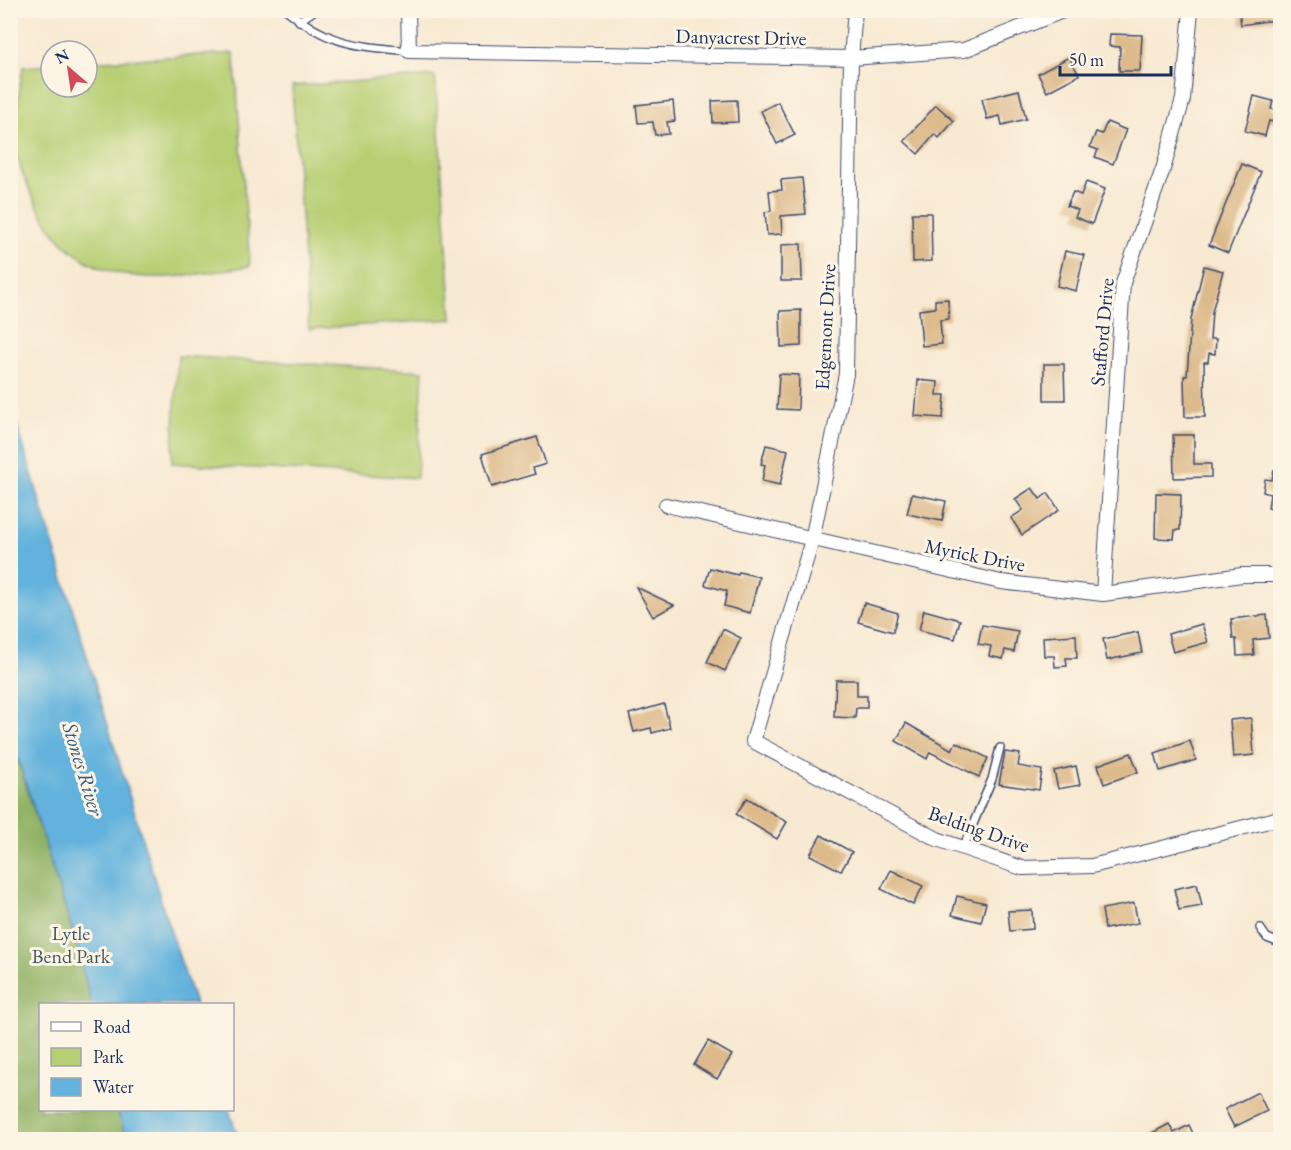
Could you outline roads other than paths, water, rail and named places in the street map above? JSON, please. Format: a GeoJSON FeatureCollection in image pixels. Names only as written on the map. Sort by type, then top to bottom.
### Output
{"type":"FeatureCollection","features":[{"type":"Feature","properties":{"kind":"street"},"geometry":{"type":"LineString","coordinates":[[408,10],[409,51]]}},
{"type":"Feature","properties":{"kind":"street","name":"Edgemont Drive"},"geometry":{"type":"LineString","coordinates":[[753,741],[812,540],[846,374],[851,58],[855,10]]}},
{"type":"Feature","properties":{"kind":"street","name":"Danyacrest Drive"},"geometry":{"type":"LineString","coordinates":[[409,51],[851,58],[964,50],[1065,10]]}},
{"type":"Feature","properties":{"kind":"street","name":"Stafford Drive"},"geometry":{"type":"LineString","coordinates":[[1103,594],[1124,283],[1164,166],[1183,99],[1191,10]]}},
{"type":"Feature","properties":{"kind":"street","name":"Myrick Drive"},"geometry":{"type":"LineString","coordinates":[[666,506],[1001,582],[1103,594],[1242,575],[1281,575]]}},
{"type":"Feature","properties":{"kind":"street","name":"Belding Drive"},"geometry":{"type":"LineString","coordinates":[[753,741],[937,839],[1022,868],[1092,866],[1281,818]]}},
{"type":"Feature","properties":{"kind":"lane"},"geometry":{"type":"LineString","coordinates":[[286,10],[299,21],[328,38],[352,45],[409,51]]}},
{"type":"Feature","properties":{"kind":"lane"},"geometry":{"type":"LineString","coordinates":[[299,21],[315,10]]}},
{"type":"Feature","properties":{"kind":"lane"},"geometry":{"type":"LineString","coordinates":[[963,848],[992,779],[1000,748]]}},
{"type":"Feature","properties":{"kind":"lane"},"geometry":{"type":"LineString","coordinates":[[1260,928],[1267,938],[1281,943]]}},
{"type":"Feature","properties":{"kind":"water","name":"Stones River"},"geometry":{"type":"Polygon","coordinates":[[[10,402],[166,917],[195,1003],[91,1003],[76,942],[11,736],[10,402]]]}},
{"type":"Feature","properties":{"kind":"water"},"geometry":{"type":"Polygon","coordinates":[[[117,1111],[229,1111],[239,1139],[127,1139],[117,1111]]]}},
{"type":"Feature","properties":{"kind":"park label","name":"Lytle Bend Park"},"geometry":{"type":"Point","coordinates":[71,944]}}]}
